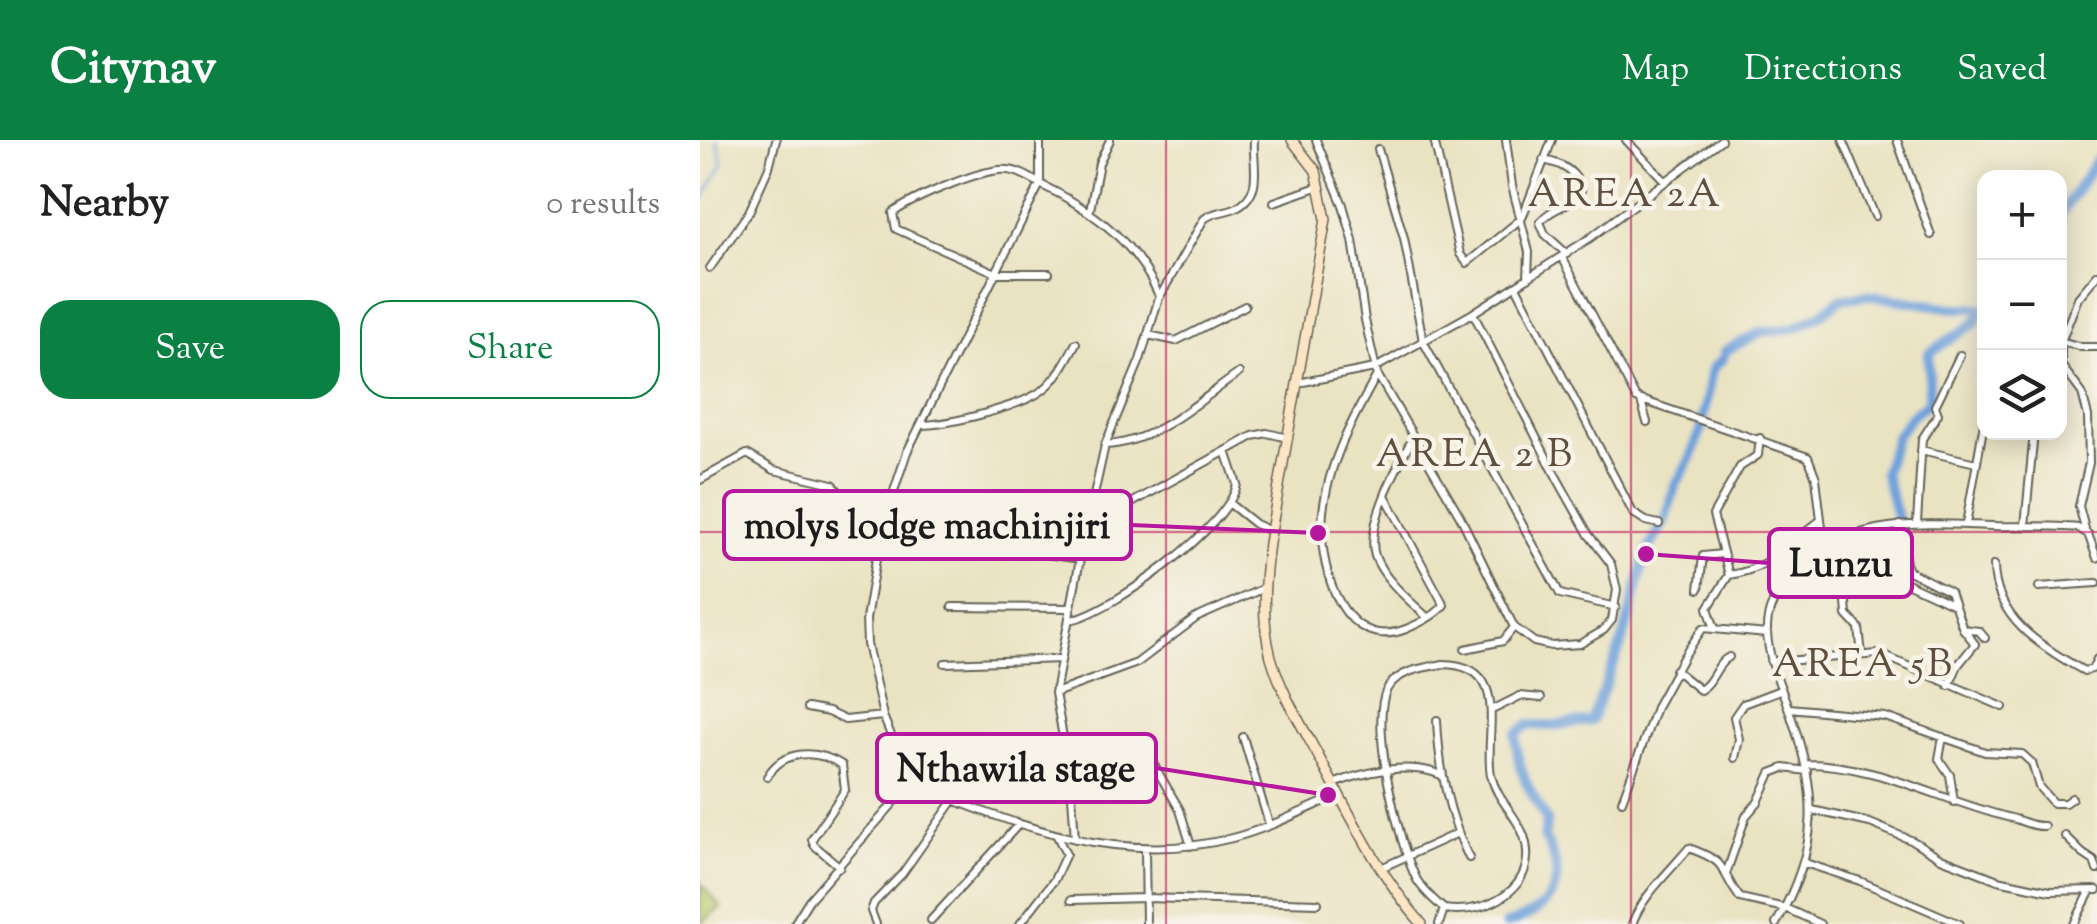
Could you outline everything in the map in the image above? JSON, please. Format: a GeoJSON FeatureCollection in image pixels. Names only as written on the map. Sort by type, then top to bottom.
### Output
{"type":"FeatureCollection","features":[{"type":"Feature","properties":{"kind":"main road"},"geometry":{"type":"LineString","coordinates":[[1292,140],[1308,158],[1321,185],[1326,219],[1271,531],[1264,588],[1269,645],[1281,687],[1339,796],[1381,868],[1422,924]]}},
{"type":"Feature","properties":{"kind":"street"},"geometry":{"type":"LineString","coordinates":[[710,268],[749,212],[776,140]]}},
{"type":"Feature","properties":{"kind":"street"},"geometry":{"type":"LineString","coordinates":[[1040,140],[1040,184],[921,425],[896,480],[881,532],[866,619],[867,644],[883,716],[911,782],[1056,836],[1146,848],[1191,846],[1234,838],[1339,796]]}},
{"type":"Feature","properties":{"kind":"street"},"geometry":{"type":"LineString","coordinates":[[1090,211],[1099,164],[1110,140]]}},
{"type":"Feature","properties":{"kind":"street"},"geometry":{"type":"LineString","coordinates":[[1075,839],[1071,781],[1055,693],[1105,445],[1159,298],[1204,219],[1239,206],[1252,191],[1257,172],[1254,140]]}},
{"type":"Feature","properties":{"kind":"street"},"geometry":{"type":"LineString","coordinates":[[1316,140],[1353,240],[1376,371],[1470,536],[1514,627],[1534,642],[1552,646],[1580,644],[1604,630],[1616,607],[1611,564],[1557,478],[1473,313]]}},
{"type":"Feature","properties":{"kind":"street"},"geometry":{"type":"LineString","coordinates":[[1434,140],[1440,179],[1464,263],[1521,219],[1552,140]]}},
{"type":"Feature","properties":{"kind":"street"},"geometry":{"type":"LineString","coordinates":[[1506,140],[1529,252],[1528,278]]}},
{"type":"Feature","properties":{"kind":"street"},"geometry":{"type":"LineString","coordinates":[[1626,140],[1666,182]]}},
{"type":"Feature","properties":{"kind":"street"},"geometry":{"type":"LineString","coordinates":[[1298,384],[1376,371],[1564,255],[1666,182],[1710,143],[1721,140]]}},
{"type":"Feature","properties":{"kind":"street"},"geometry":{"type":"LineString","coordinates":[[1843,140],[1874,216]]}},
{"type":"Feature","properties":{"kind":"street"},"geometry":{"type":"LineString","coordinates":[[1897,140],[1931,235]]}},
{"type":"Feature","properties":{"kind":"street"},"geometry":{"type":"LineString","coordinates":[[1378,149],[1404,238],[1423,341],[1560,594],[1616,607]]}},
{"type":"Feature","properties":{"kind":"street"},"geometry":{"type":"LineString","coordinates":[[1308,158],[1318,150]]}},
{"type":"Feature","properties":{"kind":"street"},"geometry":{"type":"LineString","coordinates":[[1540,222],[1576,198],[1580,190],[1576,178],[1564,166],[1542,160]]}},
{"type":"Feature","properties":{"kind":"street"},"geometry":{"type":"LineString","coordinates":[[1050,273],[996,273],[896,229],[893,213],[993,171],[1012,170],[1090,211],[1112,229],[1150,277],[1159,298]]}},
{"type":"Feature","properties":{"kind":"street"},"geometry":{"type":"LineString","coordinates":[[1274,202],[1321,185]]}},
{"type":"Feature","properties":{"kind":"street"},"geometry":{"type":"LineString","coordinates":[[1521,219],[1540,222]]}},
{"type":"Feature","properties":{"kind":"street"},"geometry":{"type":"LineString","coordinates":[[1540,222],[1544,234],[1564,255],[1633,395],[1808,457],[1814,470],[1823,547],[1828,565],[1845,590],[1846,615],[1860,628],[1862,655]]}},
{"type":"Feature","properties":{"kind":"street"},"geometry":{"type":"LineString","coordinates":[[2067,325],[2078,298],[2097,274]]}},
{"type":"Feature","properties":{"kind":"street"},"geometry":{"type":"LineString","coordinates":[[1516,286],[1633,513],[1646,522],[1659,524]]}},
{"type":"Feature","properties":{"kind":"street"},"geometry":{"type":"LineString","coordinates":[[1148,335],[1176,341],[1245,306]]}},
{"type":"Feature","properties":{"kind":"street"},"geometry":{"type":"LineString","coordinates":[[921,425],[950,423],[1041,393],[1054,380],[1076,343]]}},
{"type":"Feature","properties":{"kind":"street"},"geometry":{"type":"LineString","coordinates":[[2067,344],[2097,346]]}},
{"type":"Feature","properties":{"kind":"street"},"geometry":{"type":"LineString","coordinates":[[2061,350],[2062,365],[2082,393],[2087,408],[2088,463],[2079,506],[2097,558]]}},
{"type":"Feature","properties":{"kind":"street"},"geometry":{"type":"LineString","coordinates":[[1917,523],[1922,439],[1940,411],[1935,408],[1936,402],[1960,355]]}},
{"type":"Feature","properties":{"kind":"street"},"geometry":{"type":"LineString","coordinates":[[1376,371],[1332,466],[1322,522],[1325,571],[1346,611],[1364,630],[1376,634],[1394,633],[1427,618],[1444,605],[1386,497]]}},
{"type":"Feature","properties":{"kind":"street"},"geometry":{"type":"LineString","coordinates":[[1105,445],[1128,443],[1146,435],[1239,373]]}},
{"type":"Feature","properties":{"kind":"street"},"geometry":{"type":"LineString","coordinates":[[1640,399],[1646,422]]}},
{"type":"Feature","properties":{"kind":"street"},"geometry":{"type":"LineString","coordinates":[[2088,435],[2097,426]]}},
{"type":"Feature","properties":{"kind":"street"},"geometry":{"type":"LineString","coordinates":[[1090,510],[1128,505],[1262,433],[1288,438]]}},
{"type":"Feature","properties":{"kind":"street"},"geometry":{"type":"LineString","coordinates":[[1414,436],[1386,497],[1376,531],[1375,555],[1388,576],[1427,618]]}},
{"type":"Feature","properties":{"kind":"street"},"geometry":{"type":"LineString","coordinates":[[1728,574],[1712,519],[1714,508],[1740,466],[1758,455],[1760,438]]}},
{"type":"Feature","properties":{"kind":"street"},"geometry":{"type":"LineString","coordinates":[[1966,524],[1981,440]]}},
{"type":"Feature","properties":{"kind":"street"},"geometry":{"type":"LineString","coordinates":[[2025,526],[2032,476],[2032,440]]}},
{"type":"Feature","properties":{"kind":"street"},"geometry":{"type":"LineString","coordinates":[[1920,450],[1976,463]]}},
{"type":"Feature","properties":{"kind":"street"},"geometry":{"type":"LineString","coordinates":[[1070,620],[1098,612],[1130,592],[1190,544],[1230,504],[1237,484],[1226,451]]}},
{"type":"Feature","properties":{"kind":"street"},"geometry":{"type":"LineString","coordinates":[[700,480],[746,454],[774,470],[832,484],[847,514],[861,526],[1080,559]]}},
{"type":"Feature","properties":{"kind":"street"},"geometry":{"type":"LineString","coordinates":[[1230,504],[1271,531]]}},
{"type":"Feature","properties":{"kind":"street"},"geometry":{"type":"LineString","coordinates":[[1715,628],[1708,608],[1728,574],[1774,560],[1822,520]]}},
{"type":"Feature","properties":{"kind":"street"},"geometry":{"type":"LineString","coordinates":[[1776,924],[1806,863],[1812,810],[1807,767],[1771,662],[1768,614],[1777,594],[1823,547],[1900,525],[2068,527],[2085,531]]}},
{"type":"Feature","properties":{"kind":"street"},"geometry":{"type":"LineString","coordinates":[[1900,525],[1907,570],[1950,592],[1963,628],[1975,644],[1949,686]]}},
{"type":"Feature","properties":{"kind":"street"},"geometry":{"type":"LineString","coordinates":[[1879,531],[1884,548],[1880,566],[1883,572],[1954,605]]}},
{"type":"Feature","properties":{"kind":"street"},"geometry":{"type":"LineString","coordinates":[[1699,589],[1704,556],[1722,554]]}},
{"type":"Feature","properties":{"kind":"street"},"geometry":{"type":"LineString","coordinates":[[1994,564],[1996,590],[2018,627],[2084,672],[2096,664]]}},
{"type":"Feature","properties":{"kind":"street"},"geometry":{"type":"LineString","coordinates":[[2038,587],[2097,583]]}},
{"type":"Feature","properties":{"kind":"street"},"geometry":{"type":"LineString","coordinates":[[1055,693],[1137,663],[1196,618],[1264,588]]}},
{"type":"Feature","properties":{"kind":"street"},"geometry":{"type":"LineString","coordinates":[[952,607],[1071,608]]}},
{"type":"Feature","properties":{"kind":"street"},"geometry":{"type":"LineString","coordinates":[[1464,649],[1503,641],[1514,627]]}},
{"type":"Feature","properties":{"kind":"street"},"geometry":{"type":"LineString","coordinates":[[1622,801],[1645,735],[1676,670],[1704,628],[1767,634]]}},
{"type":"Feature","properties":{"kind":"street"},"geometry":{"type":"LineString","coordinates":[[1963,628],[1980,631],[1985,638]]}},
{"type":"Feature","properties":{"kind":"street"},"geometry":{"type":"LineString","coordinates":[[1771,662],[1880,654],[2004,707]]}},
{"type":"Feature","properties":{"kind":"street"},"geometry":{"type":"LineString","coordinates":[[1676,670],[1700,690],[1706,687],[1721,661],[1729,658]]}},
{"type":"Feature","properties":{"kind":"street"},"geometry":{"type":"LineString","coordinates":[[945,663],[1062,660]]}},
{"type":"Feature","properties":{"kind":"street"},"geometry":{"type":"LineString","coordinates":[[1455,664],[1482,681],[1494,710],[1491,776],[1526,841],[1522,877],[1506,897],[1468,911],[1444,909],[1423,889],[1408,856],[1386,768],[1380,726],[1388,687],[1402,676],[1425,667],[1455,664]]}},
{"type":"Feature","properties":{"kind":"street"},"geometry":{"type":"LineString","coordinates":[[1735,758],[1740,740],[1734,718],[1743,704],[1780,690]]}},
{"type":"Feature","properties":{"kind":"street"},"geometry":{"type":"LineString","coordinates":[[1494,710],[1520,696],[1541,698]]}},
{"type":"Feature","properties":{"kind":"street"},"geometry":{"type":"LineString","coordinates":[[808,708],[845,720],[883,716]]}},
{"type":"Feature","properties":{"kind":"street"},"geometry":{"type":"LineString","coordinates":[[1788,708],[1885,716],[1984,752],[2022,754],[2032,763],[2039,787],[2053,803],[2065,803],[2072,798]]}},
{"type":"Feature","properties":{"kind":"street"},"geometry":{"type":"LineString","coordinates":[[1437,720],[1442,775],[1458,833],[1470,858]]}},
{"type":"Feature","properties":{"kind":"street"},"geometry":{"type":"LineString","coordinates":[[1243,737],[1268,824]]}},
{"type":"Feature","properties":{"kind":"street"},"geometry":{"type":"LineString","coordinates":[[1943,737],[1939,759],[1950,776],[1954,802]]}},
{"type":"Feature","properties":{"kind":"street"},"geometry":{"type":"LineString","coordinates":[[767,777],[782,759],[797,755],[827,758],[842,765],[845,790],[812,839],[840,867]]}},
{"type":"Feature","properties":{"kind":"street"},"geometry":{"type":"LineString","coordinates":[[1006,759],[1071,781]]}},
{"type":"Feature","properties":{"kind":"street"},"geometry":{"type":"LineString","coordinates":[[1727,871],[1746,816],[1758,802],[1771,773],[1784,768],[1798,772],[1807,767],[1836,764],[1885,776],[1985,813],[2044,826]]}},
{"type":"Feature","properties":{"kind":"street"},"geometry":{"type":"LineString","coordinates":[[1154,765],[1180,810],[1191,846]]}},
{"type":"Feature","properties":{"kind":"street"},"geometry":{"type":"LineString","coordinates":[[1333,784],[1386,768],[1430,770],[1442,775]]}},
{"type":"Feature","properties":{"kind":"street"},"geometry":{"type":"LineString","coordinates":[[794,924],[809,900],[911,782]]}},
{"type":"Feature","properties":{"kind":"street"},"geometry":{"type":"LineString","coordinates":[[876,924],[871,911],[874,903],[902,874],[954,800]]}},
{"type":"Feature","properties":{"kind":"street"},"geometry":{"type":"LineString","coordinates":[[1812,810],[1870,823],[1940,858],[1998,880],[2050,891],[2093,892],[2074,924]]}},
{"type":"Feature","properties":{"kind":"street"},"geometry":{"type":"LineString","coordinates":[[931,920],[1018,824]]}},
{"type":"Feature","properties":{"kind":"street"},"geometry":{"type":"LineString","coordinates":[[1381,868],[1458,833]]}},
{"type":"Feature","properties":{"kind":"street"},"geometry":{"type":"LineString","coordinates":[[1020,924],[1054,880],[1066,854],[1056,836]]}},
{"type":"Feature","properties":{"kind":"street"},"geometry":{"type":"LineString","coordinates":[[2065,836],[2094,860],[2097,870]]}},
{"type":"Feature","properties":{"kind":"street"},"geometry":{"type":"LineString","coordinates":[[1146,848],[1146,924]]}},
{"type":"Feature","properties":{"kind":"street"},"geometry":{"type":"LineString","coordinates":[[1632,924],[1640,903],[1653,893],[1688,848],[1708,854],[1727,871],[1740,898],[1785,908],[1820,924]]}},
{"type":"Feature","properties":{"kind":"street"},"geometry":{"type":"LineString","coordinates":[[1806,863],[1860,881],[1960,924]]}},
{"type":"Feature","properties":{"kind":"street"},"geometry":{"type":"LineString","coordinates":[[1071,900],[1318,903]]}},
{"type":"Feature","properties":{"kind":"street"},"geometry":{"type":"LineString","coordinates":[[1439,924],[1444,909]]}},
{"type":"Feature","properties":{"kind":"green space"},"geometry":{"type":"Polygon","coordinates":[[[700,883],[721,907],[700,924],[700,883]]]}},
{"type":"Feature","properties":{"kind":"waterway"},"geometry":{"type":"LineString","coordinates":[[700,205],[723,163],[717,140]]}},
{"type":"Feature","properties":{"kind":"waterway"},"geometry":{"type":"LineString","coordinates":[[2067,205],[2097,160]]}},
{"type":"Feature","properties":{"kind":"waterway"},"geometry":{"type":"LineString","coordinates":[[1506,924],[1536,911],[1553,892],[1556,880],[1556,867],[1544,837],[1547,821],[1521,769],[1516,734],[1528,725],[1591,721],[1623,640],[1646,554],[1666,519],[1675,486],[1701,429],[1712,369],[1723,359],[1725,351],[1761,332],[1794,328],[1840,299],[1867,295],[1977,308]]}},
{"type":"Feature","properties":{"kind":"waterway"},"geometry":{"type":"LineString","coordinates":[[1898,521],[1884,472],[1896,436],[1911,416],[1929,402],[1929,353],[1977,319]]}},
{"type":"Feature","properties":{"kind":"place","name":"molys lodge machinjiri"},"geometry":{"type":"Point","coordinates":[1318,533]}},
{"type":"Feature","properties":{"kind":"place","name":"Lunzu"},"geometry":{"type":"Point","coordinates":[1646,554]}},
{"type":"Feature","properties":{"kind":"place","name":"Nthawila stage"},"geometry":{"type":"Point","coordinates":[1328,795]}},
{"type":"Feature","properties":{"kind":"district","name":"AREA 2A"},"geometry":{"type":"Point","coordinates":[1625,192]}},
{"type":"Feature","properties":{"kind":"district","name":"AREA 2 B"},"geometry":{"type":"Point","coordinates":[1475,452]}},
{"type":"Feature","properties":{"kind":"district","name":"AREA 5B"},"geometry":{"type":"Point","coordinates":[1863,662]}}]}
